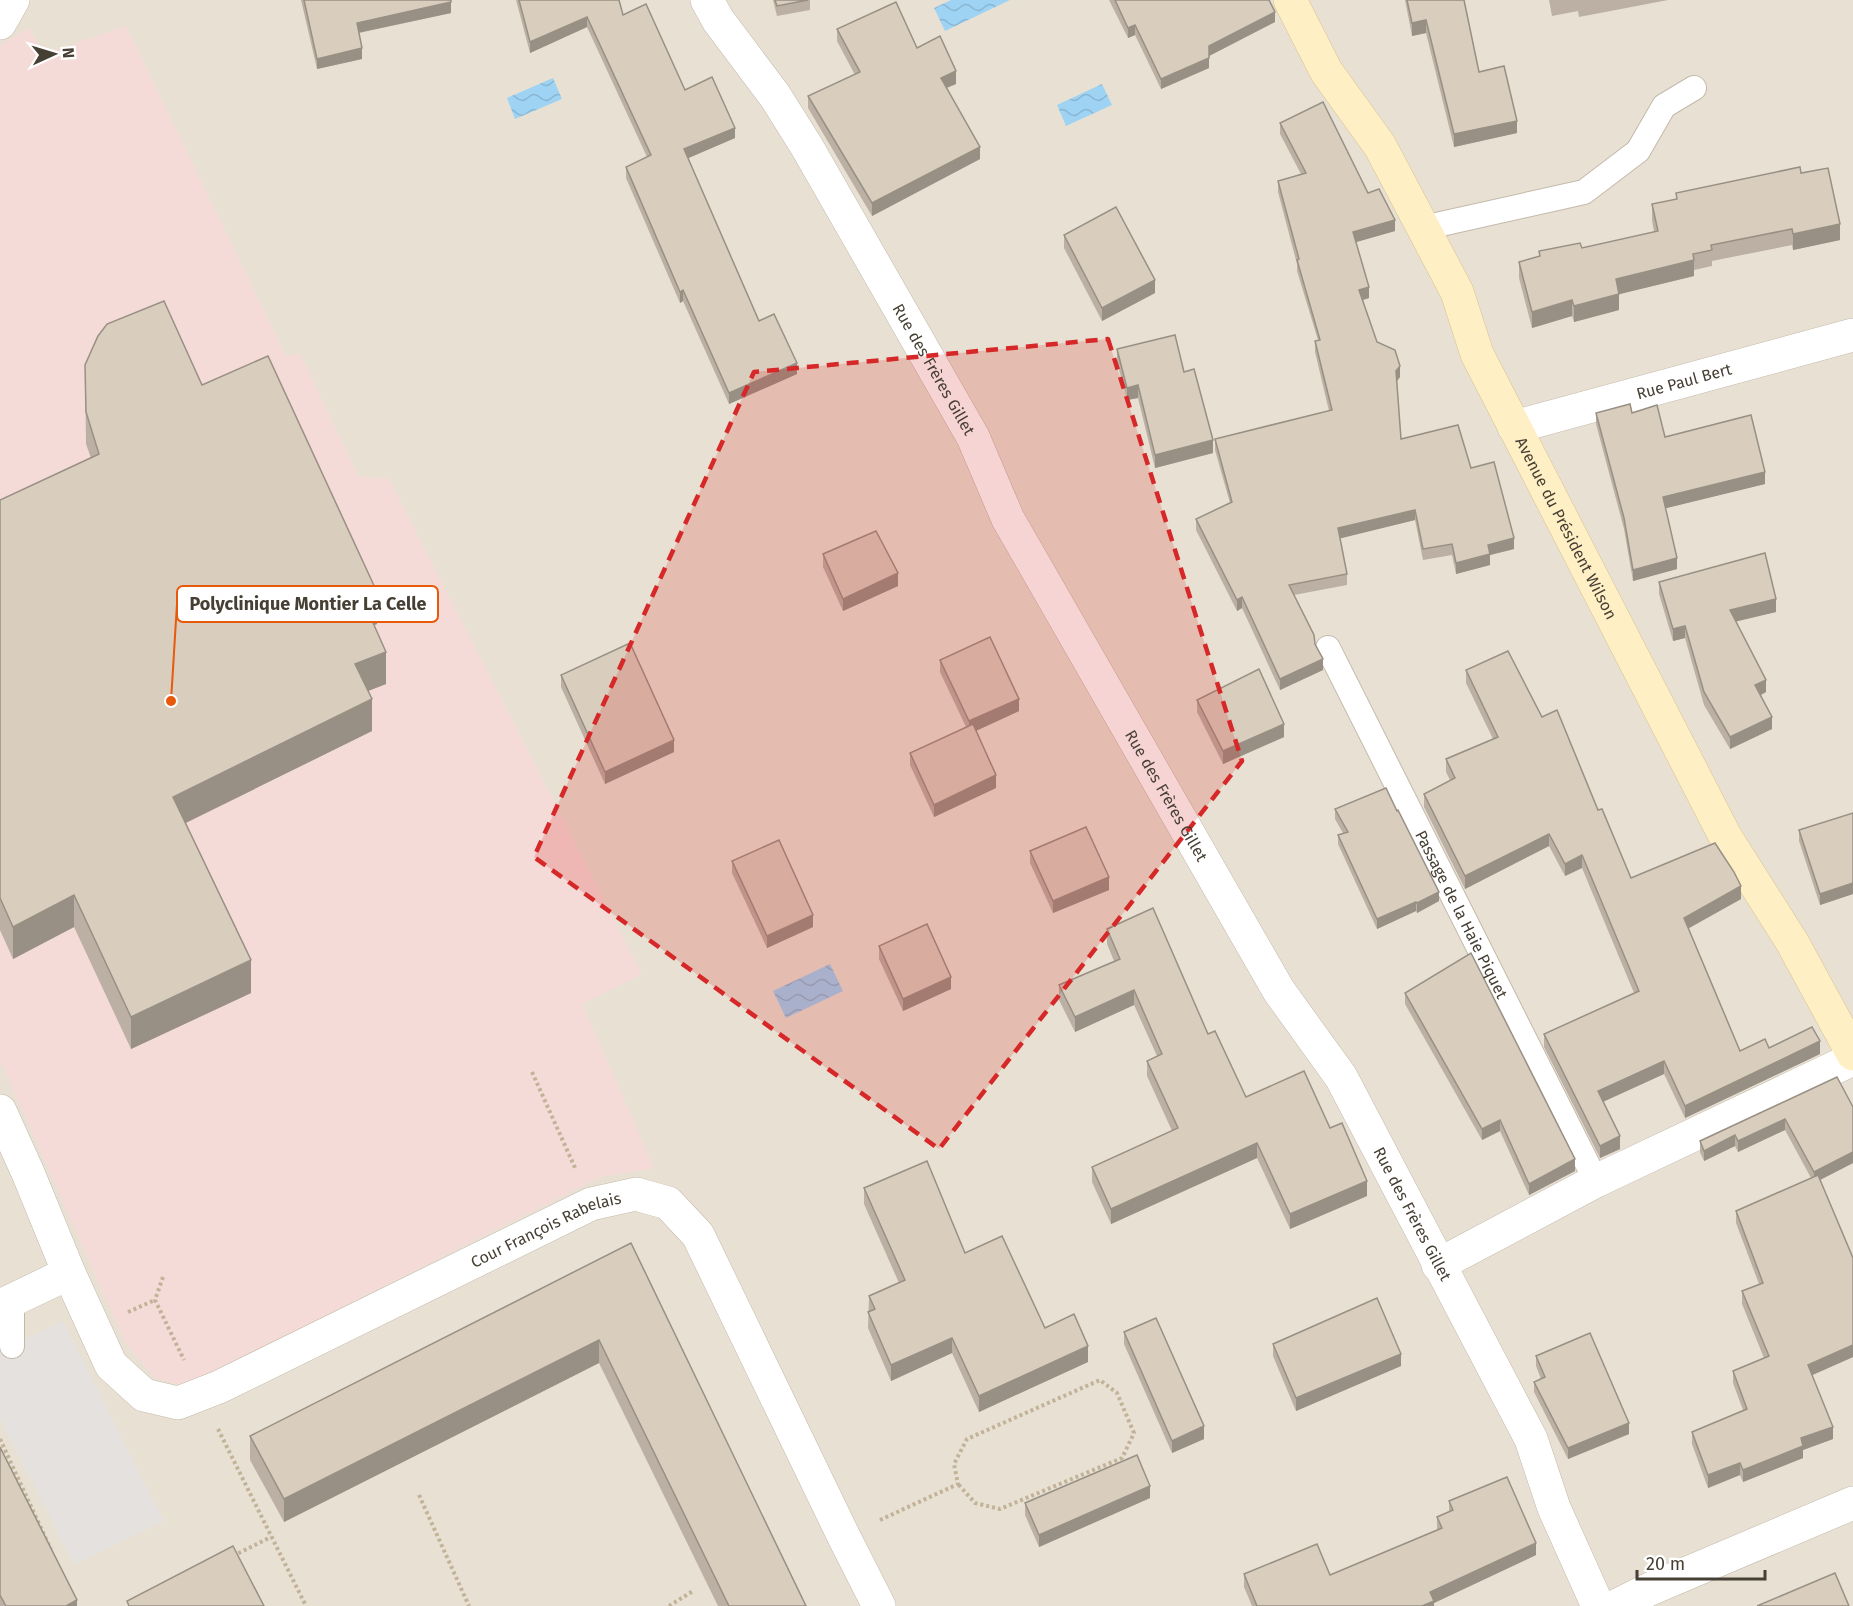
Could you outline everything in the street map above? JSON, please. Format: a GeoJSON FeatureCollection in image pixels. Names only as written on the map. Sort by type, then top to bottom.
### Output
{"type":"FeatureCollection","features":[{"type":"Feature","properties":{"kind":"street"},"geometry":{"type":"LineString","coordinates":[[0,23],[13,0]]}},
{"type":"Feature","properties":{"kind":"street","name":"Rue des Frères Gillet"},"geometry":{"type":"LineString","coordinates":[[706,0],[718,20],[775,96],[813,157],[973,437],[1008,519],[1279,991],[1341,1077],[1531,1439],[1554,1508],[1598,1606]]}},
{"type":"Feature","properties":{"kind":"street","name":"Avenue du Président Wilson"},"geometry":{"type":"LineString","coordinates":[[1290,0],[1326,71],[1380,146],[1457,292],[1477,354],[1725,836],[1792,942],[1853,1056]]}},
{"type":"Feature","properties":{"kind":"street","name":"Rue Paul Bert"},"geometry":{"type":"LineString","coordinates":[[1514,427],[1853,335]]}},
{"type":"Feature","properties":{"kind":"street"},"geometry":{"type":"LineString","coordinates":[[1438,1265],[1596,1181],[1853,1056]]}},
{"type":"Feature","properties":{"kind":"street","name":"Cour François Rabelais"},"geometry":{"type":"LineString","coordinates":[[2,1121],[28,1173],[69,1273],[111,1365],[144,1395],[178,1403],[219,1387],[591,1204],[636,1194],[668,1203],[698,1235],[879,1606]]}},
{"type":"Feature","properties":{"kind":"street"},"geometry":{"type":"LineString","coordinates":[[6,1303],[69,1273]]}},
{"type":"Feature","properties":{"kind":"street"},"geometry":{"type":"LineString","coordinates":[[1616,1606],[1650,1589],[1853,1503]]}},
{"type":"Feature","properties":{"kind":"lane"},"geometry":{"type":"LineString","coordinates":[[1423,228],[1584,192],[1638,151],[1664,106],[1694,88]]}},
{"type":"Feature","properties":{"kind":"lane","name":"Passage de la Haie Piquet"},"geometry":{"type":"LineString","coordinates":[[1328,648],[1596,1181]]}},
{"type":"Feature","properties":{"kind":"lane"},"geometry":{"type":"LineString","coordinates":[[6,1303],[12,1346]]}},
{"type":"Feature","properties":{"kind":"path"},"geometry":{"type":"LineString","coordinates":[[532,1072],[591,1204]]}},
{"type":"Feature","properties":{"kind":"path"},"geometry":{"type":"LineString","coordinates":[[1100,1380],[1117,1393],[1134,1433],[1122,1458],[1000,1509],[975,1503],[958,1484],[954,1464],[967,1439],[1100,1380]]}},
{"type":"Feature","properties":{"kind":"path"},"geometry":{"type":"LineString","coordinates":[[0,1438],[53,1554]]}},
{"type":"Feature","properties":{"kind":"path"},"geometry":{"type":"LineString","coordinates":[[844,1537],[958,1484]]}},
{"type":"Feature","properties":{"kind":"path"},"geometry":{"type":"LineString","coordinates":[[418,1495],[469,1606]]}},
{"type":"Feature","properties":{"kind":"path"},"geometry":{"type":"LineString","coordinates":[[230,1558],[271,1537],[306,1606]]}},
{"type":"Feature","properties":{"kind":"path"},"geometry":{"type":"LineString","coordinates":[[669,1606],[693,1592]]}},
{"type":"Feature","properties":{"kind":"highlighted area"},"geometry":{"type":"Polygon","coordinates":[[[1108,339],[1242,761],[939,1149],[534,857],[754,372],[1108,339]]]}},
{"type":"Feature","properties":{"kind":"shaded area"},"geometry":{"type":"Polygon","coordinates":[[[0,0],[1853,0],[1853,1606],[0,1606],[0,0]]]}},
{"type":"Feature","properties":{"kind":"shaded area"},"geometry":{"type":"Polygon","coordinates":[[[126,26],[286,356],[300,353],[358,476],[389,479],[642,974],[582,1004],[654,1168],[601,1177],[208,1374],[179,1385],[155,1378],[125,1342],[0,1060],[0,45],[29,28],[44,54],[126,26]]]}},
{"type":"Feature","properties":{"kind":"shaded area"},"geometry":{"type":"Polygon","coordinates":[[[63,1321],[164,1521],[74,1565],[0,1418],[0,1351],[63,1321]]]}},
{"type":"Feature","properties":{"kind":"water"},"geometry":{"type":"Polygon","coordinates":[[[951,0],[1010,0],[945,31],[934,8],[951,0]]]}},
{"type":"Feature","properties":{"kind":"water"},"geometry":{"type":"Polygon","coordinates":[[[553,78],[562,99],[515,119],[507,98],[553,78]]]}},
{"type":"Feature","properties":{"kind":"water"},"geometry":{"type":"Polygon","coordinates":[[[1102,84],[1112,105],[1066,126],[1057,105],[1102,84]]]}},
{"type":"Feature","properties":{"kind":"water"},"geometry":{"type":"Polygon","coordinates":[[[830,964],[843,991],[786,1018],[773,991],[830,964]]]}},
{"type":"Feature","properties":{"kind":"building"},"geometry":{"type":"Polygon","coordinates":[[[304,0],[451,0],[451,2],[357,23],[362,48],[317,59],[304,0]]]}},
{"type":"Feature","properties":{"kind":"building"},"geometry":{"type":"Polygon","coordinates":[[[519,0],[619,0],[623,15],[646,4],[685,90],[712,77],[735,128],[684,149],[759,321],[774,314],[797,363],[729,393],[683,290],[680,292],[626,167],[651,155],[587,17],[530,42],[519,0]]]}},
{"type":"Feature","properties":{"kind":"building"},"geometry":{"type":"Polygon","coordinates":[[[775,0],[808,0],[777,6],[775,0]]]}},
{"type":"Feature","properties":{"kind":"building"},"geometry":{"type":"Polygon","coordinates":[[[1115,0],[1269,0],[1275,12],[1209,46],[1209,58],[1161,79],[1135,25],[1128,28],[1115,0]]]}},
{"type":"Feature","properties":{"kind":"building"},"geometry":{"type":"Polygon","coordinates":[[[1407,0],[1464,0],[1479,72],[1504,66],[1517,121],[1454,134],[1426,20],[1412,23],[1407,0]]]}},
{"type":"Feature","properties":{"kind":"building"},"geometry":{"type":"Polygon","coordinates":[[[896,2],[917,48],[940,36],[956,71],[941,78],[980,147],[872,203],[808,96],[860,72],[837,29],[896,2]]]}},
{"type":"Feature","properties":{"kind":"building"},"geometry":{"type":"Polygon","coordinates":[[[1323,102],[1368,193],[1379,189],[1395,220],[1353,232],[1369,287],[1359,290],[1377,342],[1395,350],[1400,366],[1396,371],[1401,439],[1458,425],[1471,468],[1494,462],[1514,538],[1488,545],[1490,554],[1456,563],[1452,544],[1423,549],[1415,510],[1338,528],[1347,574],[1289,585],[1314,635],[1315,644],[1323,659],[1280,679],[1242,597],[1237,600],[1196,519],[1232,502],[1215,439],[1332,410],[1315,341],[1320,340],[1297,260],[1299,259],[1278,181],[1306,173],[1280,123],[1323,102]]]}},
{"type":"Feature","properties":{"kind":"building"},"geometry":{"type":"Polygon","coordinates":[[[1800,167],[1801,173],[1828,168],[1840,224],[1793,234],[1792,229],[1711,245],[1712,250],[1693,254],[1694,260],[1616,279],[1619,294],[1574,306],[1572,300],[1532,312],[1519,262],[1540,256],[1539,251],[1580,243],[1582,248],[1658,231],[1652,204],[1677,199],[1676,193],[1800,167]]]}},
{"type":"Feature","properties":{"kind":"building"},"geometry":{"type":"Polygon","coordinates":[[[1116,207],[1155,280],[1102,308],[1064,235],[1116,207]]]}},
{"type":"Feature","properties":{"kind":"building"},"geometry":{"type":"Polygon","coordinates":[[[164,301],[202,385],[268,356],[377,592],[362,598],[386,652],[355,664],[372,699],[173,797],[251,960],[131,1017],[74,895],[13,927],[0,898],[0,500],[99,454],[86,412],[85,365],[98,336],[107,324],[164,301]]]}},
{"type":"Feature","properties":{"kind":"building"},"geometry":{"type":"Polygon","coordinates":[[[1175,335],[1184,372],[1194,369],[1213,440],[1155,455],[1138,385],[1127,388],[1117,349],[1175,335]]]}},
{"type":"Feature","properties":{"kind":"building"},"geometry":{"type":"Polygon","coordinates":[[[1630,404],[1632,413],[1657,405],[1665,437],[1751,415],[1765,472],[1663,497],[1677,558],[1633,570],[1624,518],[1596,413],[1630,404]]]}},
{"type":"Feature","properties":{"kind":"building"},"geometry":{"type":"Polygon","coordinates":[[[876,531],[898,573],[843,599],[823,554],[876,531]]]}},
{"type":"Feature","properties":{"kind":"building"},"geometry":{"type":"Polygon","coordinates":[[[1765,553],[1776,599],[1730,610],[1766,680],[1755,685],[1772,717],[1730,737],[1704,692],[1685,626],[1673,629],[1659,582],[1765,553]]]}},
{"type":"Feature","properties":{"kind":"building"},"geometry":{"type":"Polygon","coordinates":[[[990,637],[1019,699],[969,721],[940,660],[990,637]]]}},
{"type":"Feature","properties":{"kind":"building"},"geometry":{"type":"Polygon","coordinates":[[[630,643],[674,740],[605,772],[561,675],[630,643]]]}},
{"type":"Feature","properties":{"kind":"building"},"geometry":{"type":"Polygon","coordinates":[[[1508,651],[1542,717],[1557,710],[1598,810],[1602,809],[1631,878],[1715,843],[1734,872],[1741,886],[1684,918],[1740,1051],[1765,1039],[1769,1048],[1812,1027],[1820,1041],[1685,1106],[1664,1061],[1598,1091],[1620,1136],[1600,1146],[1544,1034],[1639,991],[1582,855],[1565,864],[1549,834],[1465,876],[1424,794],[1455,778],[1446,759],[1498,737],[1466,670],[1508,651]]]}},
{"type":"Feature","properties":{"kind":"building"},"geometry":{"type":"Polygon","coordinates":[[[1259,669],[1284,724],[1223,751],[1197,700],[1259,669]]]}},
{"type":"Feature","properties":{"kind":"building"},"geometry":{"type":"Polygon","coordinates":[[[973,724],[996,775],[934,805],[910,753],[973,724]]]}},
{"type":"Feature","properties":{"kind":"building"},"geometry":{"type":"Polygon","coordinates":[[[1386,788],[1439,892],[1377,919],[1338,835],[1348,832],[1335,809],[1386,788]]]}},
{"type":"Feature","properties":{"kind":"building"},"geometry":{"type":"Polygon","coordinates":[[[1853,813],[1853,883],[1820,894],[1799,830],[1853,813]]]}},
{"type":"Feature","properties":{"kind":"building"},"geometry":{"type":"Polygon","coordinates":[[[1086,827],[1109,877],[1053,901],[1030,851],[1086,827]]]}},
{"type":"Feature","properties":{"kind":"building"},"geometry":{"type":"Polygon","coordinates":[[[779,840],[813,915],[767,936],[732,861],[779,840]]]}},
{"type":"Feature","properties":{"kind":"building"},"geometry":{"type":"Polygon","coordinates":[[[1153,908],[1208,1034],[1215,1031],[1246,1097],[1304,1071],[1330,1128],[1342,1123],[1367,1181],[1290,1214],[1257,1143],[1111,1209],[1092,1167],[1178,1128],[1147,1061],[1162,1054],[1134,990],[1075,1017],[1059,985],[1120,959],[1107,929],[1153,908]]]}},
{"type":"Feature","properties":{"kind":"building"},"geometry":{"type":"Polygon","coordinates":[[[927,924],[951,977],[903,999],[879,946],[927,924]]]}},
{"type":"Feature","properties":{"kind":"building"},"geometry":{"type":"Polygon","coordinates":[[[1471,953],[1575,1159],[1529,1184],[1500,1120],[1482,1129],[1405,993],[1471,953]]]}},
{"type":"Feature","properties":{"kind":"building"},"geometry":{"type":"Polygon","coordinates":[[[1837,1077],[1853,1107],[1853,1152],[1814,1172],[1785,1119],[1738,1141],[1735,1135],[1704,1151],[1700,1141],[1837,1077]]]}},
{"type":"Feature","properties":{"kind":"building"},"geometry":{"type":"Polygon","coordinates":[[[927,1161],[965,1253],[1002,1236],[1045,1328],[1074,1314],[1088,1346],[979,1396],[952,1338],[891,1365],[868,1312],[875,1309],[869,1296],[905,1280],[864,1188],[927,1161]]]}},
{"type":"Feature","properties":{"kind":"building"},"geometry":{"type":"Polygon","coordinates":[[[1818,1175],[1853,1258],[1853,1345],[1808,1365],[1833,1427],[1801,1438],[1803,1446],[1743,1470],[1740,1463],[1708,1475],[1692,1432],[1747,1409],[1733,1371],[1769,1356],[1742,1291],[1763,1283],[1736,1211],[1818,1175]]]}},
{"type":"Feature","properties":{"kind":"building"},"geometry":{"type":"Polygon","coordinates":[[[631,1243],[806,1606],[729,1606],[599,1340],[284,1499],[250,1436],[631,1243]]]}},
{"type":"Feature","properties":{"kind":"building"},"geometry":{"type":"Polygon","coordinates":[[[1377,1298],[1401,1354],[1296,1398],[1273,1344],[1377,1298]]]}},
{"type":"Feature","properties":{"kind":"building"},"geometry":{"type":"Polygon","coordinates":[[[1156,1318],[1204,1426],[1172,1441],[1124,1332],[1156,1318]]]}},
{"type":"Feature","properties":{"kind":"building"},"geometry":{"type":"Polygon","coordinates":[[[1590,1333],[1629,1423],[1568,1448],[1534,1382],[1545,1377],[1536,1356],[1590,1333]]]}},
{"type":"Feature","properties":{"kind":"building"},"geometry":{"type":"Polygon","coordinates":[[[0,1447],[77,1600],[66,1606],[6,1606],[0,1595],[0,1447]]]}},
{"type":"Feature","properties":{"kind":"building"},"geometry":{"type":"Polygon","coordinates":[[[1137,1455],[1150,1486],[1039,1535],[1025,1503],[1137,1455]]]}},
{"type":"Feature","properties":{"kind":"building"},"geometry":{"type":"Polygon","coordinates":[[[1507,1477],[1536,1543],[1430,1592],[1434,1601],[1422,1606],[1257,1606],[1244,1574],[1317,1544],[1330,1575],[1442,1528],[1437,1517],[1453,1510],[1449,1501],[1507,1477]]]}},
{"type":"Feature","properties":{"kind":"building"},"geometry":{"type":"Polygon","coordinates":[[[233,1546],[264,1606],[129,1606],[127,1601],[233,1546]]]}},
{"type":"Feature","properties":{"kind":"building"},"geometry":{"type":"Polygon","coordinates":[[[1835,1573],[1849,1606],[1757,1606],[1835,1573]]]}},
{"type":"Feature","properties":{"kind":"place","name":"Polyclinique Montier La Celle"},"geometry":{"type":"Point","coordinates":[171,701]}}]}
